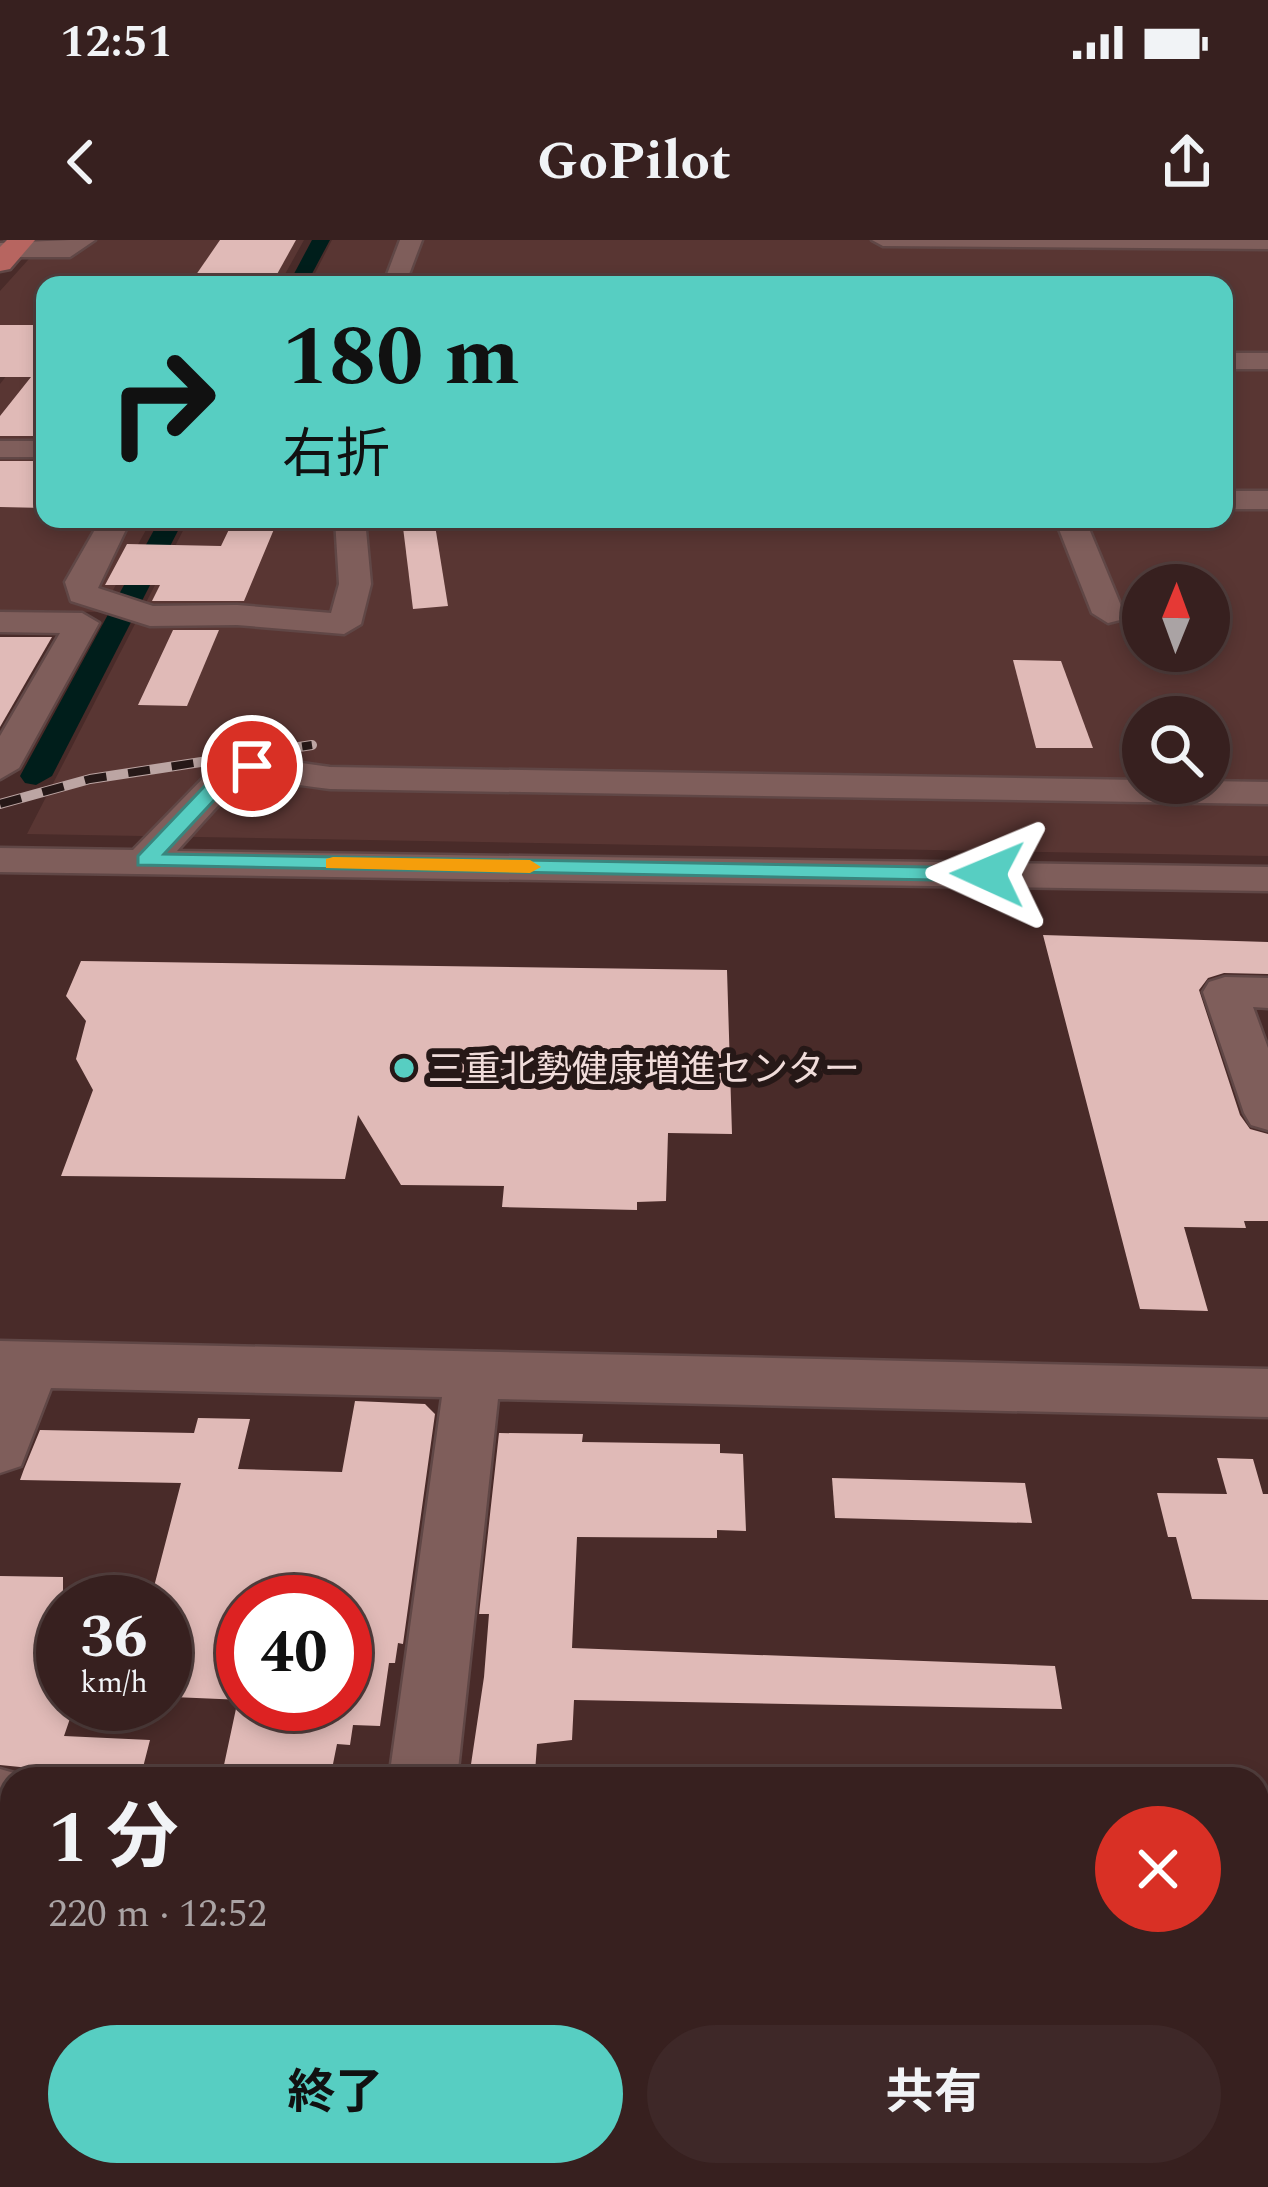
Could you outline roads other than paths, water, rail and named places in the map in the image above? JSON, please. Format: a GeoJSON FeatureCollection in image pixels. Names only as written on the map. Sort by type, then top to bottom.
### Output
{"type":"FeatureCollection","features":[{"type":"Feature","properties":{"kind":"street"},"geometry":{"type":"LineString","coordinates":[[9,251],[70,250],[84,240]]}},
{"type":"Feature","properties":{"kind":"street"},"geometry":{"type":"LineString","coordinates":[[397,276],[411,240]]}},
{"type":"Feature","properties":{"kind":"street"},"geometry":{"type":"LineString","coordinates":[[883,240],[1268,243]]}},
{"type":"Feature","properties":{"kind":"street"},"geometry":{"type":"LineString","coordinates":[[1233,361],[1268,361]]}},
{"type":"Feature","properties":{"kind":"street"},"geometry":{"type":"LineString","coordinates":[[0,448],[36,449]]}},
{"type":"Feature","properties":{"kind":"street"},"geometry":{"type":"LineString","coordinates":[[1233,500],[1268,500]]}},
{"type":"Feature","properties":{"kind":"street"},"geometry":{"type":"LineString","coordinates":[[111,528],[78,590],[150,616],[237,615],[344,624],[355,584],[351,528]]}},
{"type":"Feature","properties":{"kind":"street"},"geometry":{"type":"LineString","coordinates":[[1074,528],[1108,613]]}},
{"type":"Feature","properties":{"kind":"street"},"geometry":{"type":"LineString","coordinates":[[0,622],[82,623],[13,722],[0,768]]}},
{"type":"Feature","properties":{"kind":"street"},"geometry":{"type":"LineString","coordinates":[[155,850],[225,777],[252,766],[330,778],[1268,793]]}},
{"type":"Feature","properties":{"kind":"street"},"geometry":{"type":"LineString","coordinates":[[0,861],[155,850],[1268,879]]}},
{"type":"Feature","properties":{"kind":"street"},"geometry":{"type":"LineString","coordinates":[[1268,993],[1225,992],[1268,1113]]}},
{"type":"Feature","properties":{"kind":"street"},"geometry":{"type":"LineString","coordinates":[[0,1448],[15,1365],[1268,1393]]}},
{"type":"Feature","properties":{"kind":"street"},"geometry":{"type":"LineString","coordinates":[[424,1767],[473,1374]]}},
{"type":"Feature","properties":{"kind":"waterway"},"geometry":{"type":"LineString","coordinates":[[302,276],[321,240]]}},
{"type":"Feature","properties":{"kind":"waterway"},"geometry":{"type":"LineString","coordinates":[[36,776],[167,528]]}},
{"type":"Feature","properties":{"kind":"railway"},"geometry":{"type":"LineString","coordinates":[[0,804],[90,779],[312,745]]}},
{"type":"Feature","properties":{"kind":"place","name":"三重北勢健康増進センター"},"geometry":{"type":"Point","coordinates":[404,1068]}}]}
